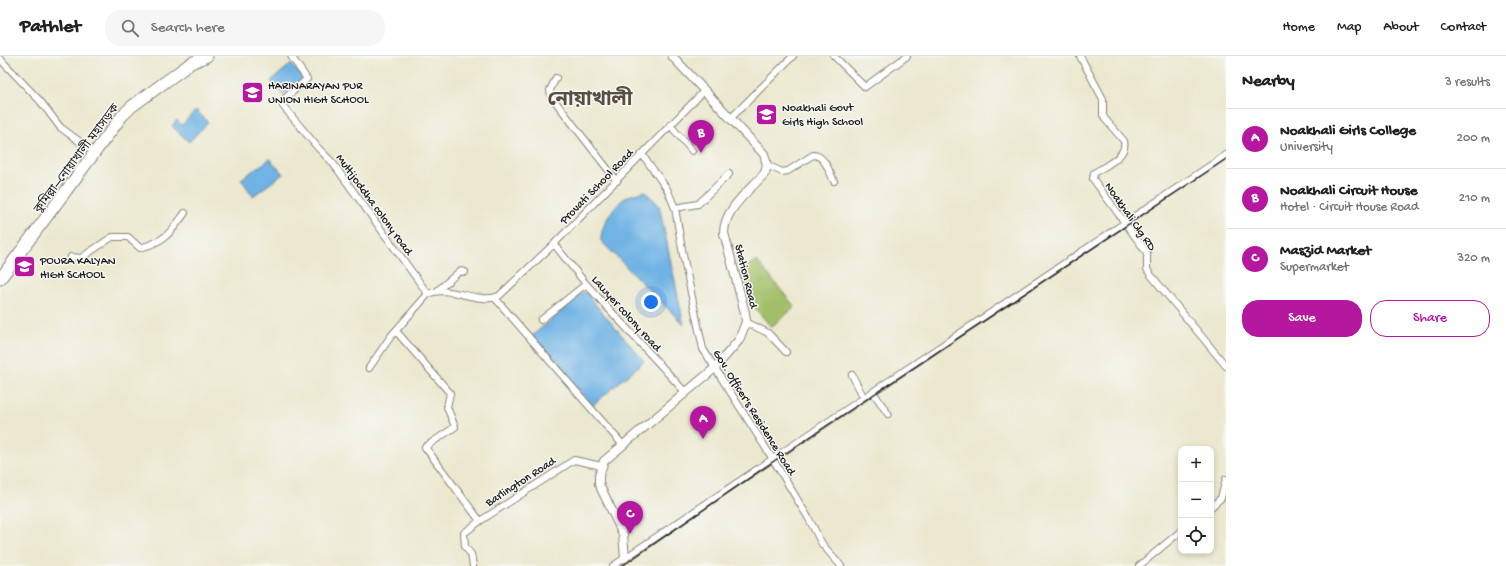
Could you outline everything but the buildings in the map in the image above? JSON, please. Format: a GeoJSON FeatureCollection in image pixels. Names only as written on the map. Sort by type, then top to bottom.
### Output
{"type":"FeatureCollection","features":[{"type":"Feature","properties":{"kind":"highway","name":"কুমিল্লা–নোয়াখালী মহাসড়ক"},"geometry":{"type":"LineString","coordinates":[[0,279],[95,153],[131,108],[191,63],[202,57]]}},
{"type":"Feature","properties":{"kind":"street","name":"Multijoddha colony road"},"geometry":{"type":"LineString","coordinates":[[291,56],[307,79],[282,101],[283,106],[319,149],[332,162],[428,291]]}},
{"type":"Feature","properties":{"kind":"street"},"geometry":{"type":"LineString","coordinates":[[672,56],[764,154],[767,165],[782,172],[788,171],[813,155],[817,155],[823,159],[834,181]]}},
{"type":"Feature","properties":{"kind":"street"},"geometry":{"type":"LineString","coordinates":[[730,119],[793,56]]}},
{"type":"Feature","properties":{"kind":"street"},"geometry":{"type":"LineString","coordinates":[[834,56],[865,87],[907,56]]}},
{"type":"Feature","properties":{"kind":"street","name":"Noakhali Clg RD"},"geometry":{"type":"LineString","coordinates":[[1080,56],[1103,99],[1103,114],[1105,119],[1124,140],[1125,149],[1123,153],[1093,176],[1096,185],[1148,253],[1147,268],[1150,274],[1226,366]]}},
{"type":"Feature","properties":{"kind":"street"},"geometry":{"type":"LineString","coordinates":[[0,60],[41,102],[60,127],[95,153]]}},
{"type":"Feature","properties":{"kind":"street"},"geometry":{"type":"LineString","coordinates":[[556,78],[550,90],[551,96],[617,181]]}},
{"type":"Feature","properties":{"kind":"street","name":"Provati School Road"},"geometry":{"type":"LineString","coordinates":[[495,298],[537,261],[704,91]]}},
{"type":"Feature","properties":{"kind":"street"},"geometry":{"type":"LineString","coordinates":[[670,126],[692,151]]}},
{"type":"Feature","properties":{"kind":"street","name":"Gov. Officer's Residence Road"},"geometry":{"type":"LineString","coordinates":[[642,154],[667,188],[675,208],[683,255],[703,349],[809,519],[822,544],[841,566]]}},
{"type":"Feature","properties":{"kind":"street"},"geometry":{"type":"LineString","coordinates":[[613,566],[1226,154]]}},
{"type":"Feature","properties":{"kind":"street","name":"Station Road"},"geometry":{"type":"LineString","coordinates":[[602,466],[604,461],[622,444],[715,368],[739,340],[746,322],[745,313],[724,233],[724,224],[727,215],[765,173],[767,165]]}},
{"type":"Feature","properties":{"kind":"street"},"geometry":{"type":"LineString","coordinates":[[675,208],[698,204],[729,174]]}},
{"type":"Feature","properties":{"kind":"street"},"geometry":{"type":"LineString","coordinates":[[71,257],[81,258],[112,237],[128,237],[140,248],[152,245],[165,238],[185,213]]}},
{"type":"Feature","properties":{"kind":"street","name":"Lawyer colony road"},"geometry":{"type":"LineString","coordinates":[[554,244],[586,284],[686,393]]}},
{"type":"Feature","properties":{"kind":"street"},"geometry":{"type":"LineString","coordinates":[[437,291],[460,271],[465,272]]}},
{"type":"Feature","properties":{"kind":"street"},"geometry":{"type":"LineString","coordinates":[[541,320],[586,284]]}},
{"type":"Feature","properties":{"kind":"street"},"geometry":{"type":"LineString","coordinates":[[370,368],[396,331],[428,291],[495,298],[622,444]]}},
{"type":"Feature","properties":{"kind":"street"},"geometry":{"type":"LineString","coordinates":[[746,322],[768,334],[786,352]]}},
{"type":"Feature","properties":{"kind":"street","name":"Barlington Road"},"geometry":{"type":"LineString","coordinates":[[396,331],[450,393],[447,407],[455,427],[426,447],[480,520],[574,460],[602,466]]}},
{"type":"Feature","properties":{"kind":"street"},"geometry":{"type":"LineString","coordinates":[[852,375],[864,398]]}},
{"type":"Feature","properties":{"kind":"street"},"geometry":{"type":"LineString","coordinates":[[873,392],[888,414]]}},
{"type":"Feature","properties":{"kind":"street"},"geometry":{"type":"LineString","coordinates":[[602,466],[599,484],[624,534],[625,558]]}},
{"type":"Feature","properties":{"kind":"street"},"geometry":{"type":"LineString","coordinates":[[1214,504],[1221,498],[1226,479]]}},
{"type":"Feature","properties":{"kind":"street"},"geometry":{"type":"LineString","coordinates":[[472,566],[471,554],[465,546],[464,533],[480,520]]}},
{"type":"Feature","properties":{"kind":"street"},"geometry":{"type":"LineString","coordinates":[[1138,566],[1178,533]]}},
{"type":"Feature","properties":{"kind":"green space"},"geometry":{"type":"Polygon","coordinates":[[[757,261],[795,307],[771,327],[742,292],[739,271],[757,261]]]}},
{"type":"Feature","properties":{"kind":"water"},"geometry":{"type":"Polygon","coordinates":[[[291,64],[303,78],[283,95],[271,81],[291,64]]]}},
{"type":"Feature","properties":{"kind":"water"},"geometry":{"type":"Polygon","coordinates":[[[196,110],[208,122],[189,142],[172,126],[177,120],[182,125],[196,110]]]}},
{"type":"Feature","properties":{"kind":"water"},"geometry":{"type":"Polygon","coordinates":[[[270,159],[283,174],[253,196],[241,179],[270,159]]]}},
{"type":"Feature","properties":{"kind":"water"},"geometry":{"type":"Polygon","coordinates":[[[645,191],[659,205],[684,325],[601,241],[601,235],[605,222],[617,205],[629,196],[645,191]]]}},
{"type":"Feature","properties":{"kind":"water"},"geometry":{"type":"Polygon","coordinates":[[[584,291],[644,361],[592,406],[532,336],[584,291]]]}},
{"type":"Feature","properties":{"kind":"railway"},"geometry":{"type":"LineString","coordinates":[[622,566],[774,461],[1226,159]]}},
{"type":"Feature","properties":{"kind":"place","name":"HARINARAYAN PUR UNION HIGH SCHOOL"},"geometry":{"type":"Point","coordinates":[252,92]}},
{"type":"Feature","properties":{"kind":"place","name":"Noakhali Govt Girls High School"},"geometry":{"type":"Point","coordinates":[767,114]}},
{"type":"Feature","properties":{"kind":"place","name":"Noakhali Circuit House"},"geometry":{"type":"Point","coordinates":[701,153]}},
{"type":"Feature","properties":{"kind":"place","name":"POURA KALYAN HIGH SCHOOL"},"geometry":{"type":"Point","coordinates":[24,267]}},
{"type":"Feature","properties":{"kind":"place","name":"Noakhali Girls College"},"geometry":{"type":"Point","coordinates":[703,439]}},
{"type":"Feature","properties":{"kind":"place","name":"Maszid Market"},"geometry":{"type":"Point","coordinates":[630,534]}},
{"type":"Feature","properties":{"kind":"district","name":"নোয়াখালী"},"geometry":{"type":"Point","coordinates":[590,98]}}]}
